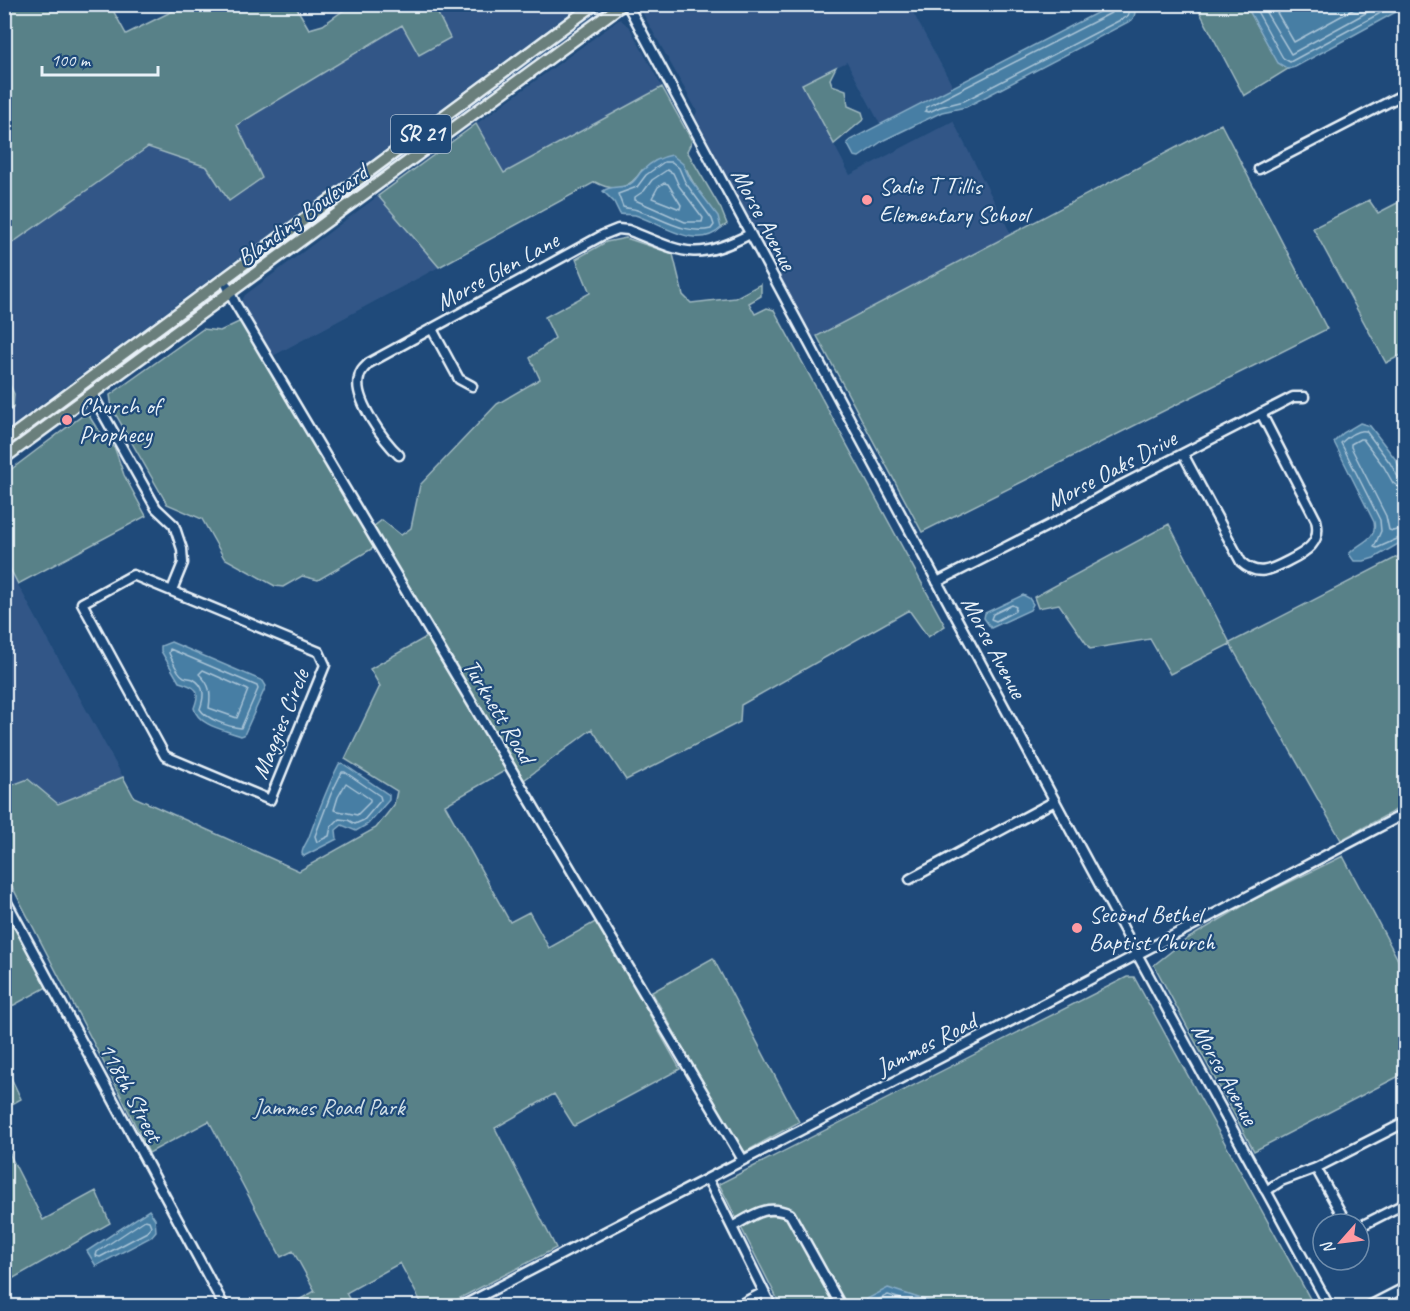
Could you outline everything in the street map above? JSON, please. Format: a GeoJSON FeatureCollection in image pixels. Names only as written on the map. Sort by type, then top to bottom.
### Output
{"type":"FeatureCollection","features":[{"type":"Feature","properties":{"kind":"main road","name":"Blanding Boulevard"},"geometry":{"type":"LineString","coordinates":[[4,442],[595,4]]}},
{"type":"Feature","properties":{"kind":"main road","name":"Blanding Boulevard"},"geometry":{"type":"LineString","coordinates":[[4,459],[625,4]]}},
{"type":"Feature","properties":{"kind":"main road"},"geometry":{"type":"LineString","coordinates":[[485,86],[495,100]]}},
{"type":"Feature","properties":{"kind":"main road"},"geometry":{"type":"LineString","coordinates":[[354,183],[363,197]]}},
{"type":"Feature","properties":{"kind":"main road"},"geometry":{"type":"LineString","coordinates":[[92,394],[98,380],[116,360]]}},
{"type":"Feature","properties":{"kind":"main road"},"geometry":{"type":"LineString","coordinates":[[66,413],[84,392],[89,380]]}},
{"type":"Feature","properties":{"kind":"street","name":"Morse Avenue"},"geometry":{"type":"LineString","coordinates":[[625,4],[1329,1306]]}},
{"type":"Feature","properties":{"kind":"street"},"geometry":{"type":"LineString","coordinates":[[1259,169],[1406,93]]}},
{"type":"Feature","properties":{"kind":"street","name":"Morse Glen Lane"},"geometry":{"type":"LineString","coordinates":[[399,455],[388,445],[358,390],[358,379],[362,370],[369,363],[603,235],[618,229],[628,230],[689,253],[723,247],[750,234]]}},
{"type":"Feature","properties":{"kind":"street","name":"Turknett Road"},"geometry":{"type":"LineString","coordinates":[[224,280],[743,1160]]}},
{"type":"Feature","properties":{"kind":"street"},"geometry":{"type":"LineString","coordinates":[[432,329],[459,379],[472,386]]}},
{"type":"Feature","properties":{"kind":"street"},"geometry":{"type":"LineString","coordinates":[[92,394],[156,508],[174,525],[182,549],[183,563],[172,590]]}},
{"type":"Feature","properties":{"kind":"street","name":"Morse Oaks Drive"},"geometry":{"type":"LineString","coordinates":[[937,582],[1261,413],[1293,397],[1304,397]]}},
{"type":"Feature","properties":{"kind":"street"},"geometry":{"type":"LineString","coordinates":[[1183,454],[1241,562],[1253,570],[1271,570],[1308,550],[1316,539],[1317,527],[1316,520],[1261,413]]}},
{"type":"Feature","properties":{"kind":"street","name":"Maggies Circle"},"geometry":{"type":"LineString","coordinates":[[133,575],[172,590],[319,652],[323,657],[325,665],[270,800],[165,756],[82,603],[133,575]]}},
{"type":"Feature","properties":{"kind":"street"},"geometry":{"type":"LineString","coordinates":[[910,879],[1055,801]]}},
{"type":"Feature","properties":{"kind":"street","name":"Jammes Road"},"geometry":{"type":"LineString","coordinates":[[462,1306],[1406,813]]}},
{"type":"Feature","properties":{"kind":"street","name":"118th Street"},"geometry":{"type":"LineString","coordinates":[[4,897],[224,1306]]}},
{"type":"Feature","properties":{"kind":"street"},"geometry":{"type":"LineString","coordinates":[[1266,1191],[1281,1181],[1316,1168],[1406,1122]]}},
{"type":"Feature","properties":{"kind":"street"},"geometry":{"type":"LineString","coordinates":[[1316,1168],[1340,1212]]}},
{"type":"Feature","properties":{"kind":"street"},"geometry":{"type":"LineString","coordinates":[[708,1179],[771,1306]]}},
{"type":"Feature","properties":{"kind":"street"},"geometry":{"type":"LineString","coordinates":[[1371,1221],[1406,1203]]}},
{"type":"Feature","properties":{"kind":"street"},"geometry":{"type":"LineString","coordinates":[[732,1227],[766,1210],[777,1210],[790,1214],[842,1306]]}},
{"type":"Feature","properties":{"kind":"street"},"geometry":{"type":"LineString","coordinates":[[1369,1306],[1406,1287]]}},
{"type":"Feature","properties":{"kind":"street"},"geometry":{"type":"LineString","coordinates":[[737,1306],[764,1292]]}},
{"type":"Feature","properties":{"kind":"shaded area","name":"Sadie T Tillis Elementary School"},"geometry":{"type":"Polygon","coordinates":[[[643,4],[909,5],[953,87],[880,124],[847,62],[802,84],[850,175],[953,121],[1011,234],[811,339],[750,226],[752,224],[695,116],[697,111],[641,10],[643,4]]]}},
{"type":"Feature","properties":{"kind":"shaded area"},"geometry":{"type":"Polygon","coordinates":[[[580,5],[5,431],[5,415],[13,408],[14,394],[5,372],[5,248],[148,147],[207,167],[228,200],[262,178],[237,125],[402,25],[449,38],[434,6],[580,5]]]}},
{"type":"Feature","properties":{"kind":"shaded area"},"geometry":{"type":"Polygon","coordinates":[[[620,19],[630,28],[662,87],[504,174],[476,124],[620,19]]]}},
{"type":"Feature","properties":{"kind":"shaded area"},"geometry":{"type":"Polygon","coordinates":[[[378,196],[439,267],[271,357],[246,315],[241,302],[245,295],[378,196]]]}},
{"type":"Feature","properties":{"kind":"shaded area"},"geometry":{"type":"Polygon","coordinates":[[[4,559],[123,777],[58,805],[5,788],[4,559]]]}},
{"type":"Feature","properties":{"kind":"green space"},"geometry":{"type":"Polygon","coordinates":[[[5,4],[110,5],[126,34],[185,5],[295,5],[309,29],[323,25],[351,5],[437,5],[434,6],[450,38],[419,55],[402,25],[237,125],[262,178],[229,201],[207,167],[148,147],[5,248],[5,4]]]}},
{"type":"Feature","properties":{"kind":"green space"},"geometry":{"type":"Polygon","coordinates":[[[1196,5],[1246,5],[1278,62],[1288,69],[1244,96],[1196,5]]]}},
{"type":"Feature","properties":{"kind":"green space"},"geometry":{"type":"Polygon","coordinates":[[[836,67],[830,79],[832,85],[846,90],[848,106],[862,112],[864,119],[834,144],[802,84],[836,67]]]}},
{"type":"Feature","properties":{"kind":"green space"},"geometry":{"type":"Polygon","coordinates":[[[662,87],[692,141],[687,151],[721,209],[727,224],[721,228],[687,170],[642,170],[632,181],[622,187],[609,187],[595,182],[439,267],[378,196],[476,124],[504,173],[662,87]]]}},
{"type":"Feature","properties":{"kind":"green space"},"geometry":{"type":"Polygon","coordinates":[[[1221,124],[1327,329],[922,532],[817,336],[1221,124]]]}},
{"type":"Feature","properties":{"kind":"green space"},"geometry":{"type":"Polygon","coordinates":[[[1405,199],[1405,353],[1386,363],[1313,228],[1369,200],[1378,213],[1405,199]]]}},
{"type":"Feature","properties":{"kind":"green space"},"geometry":{"type":"Polygon","coordinates":[[[626,238],[673,254],[683,295],[691,303],[735,298],[761,284],[761,296],[749,303],[755,314],[767,308],[774,310],[945,626],[928,637],[909,610],[741,705],[740,722],[626,780],[592,729],[524,780],[373,527],[382,520],[401,535],[411,528],[420,485],[497,404],[540,379],[530,358],[555,338],[545,317],[590,293],[576,259],[606,242],[626,238]]]}},
{"type":"Feature","properties":{"kind":"green space"},"geometry":{"type":"Polygon","coordinates":[[[241,321],[375,547],[318,580],[302,576],[283,587],[275,586],[224,558],[202,519],[167,504],[112,408],[110,395],[203,329],[220,331],[241,321]]]}},
{"type":"Feature","properties":{"kind":"green space"},"geometry":{"type":"Polygon","coordinates":[[[4,372],[14,394],[13,408],[5,415],[4,372]]]}},
{"type":"Feature","properties":{"kind":"green space"},"geometry":{"type":"Polygon","coordinates":[[[86,413],[115,449],[124,475],[146,516],[18,584],[5,559],[5,474],[86,413]]]}},
{"type":"Feature","properties":{"kind":"green space"},"geometry":{"type":"Polygon","coordinates":[[[1169,524],[1230,643],[1405,553],[1405,805],[1341,840],[1230,644],[1170,674],[1150,639],[1090,649],[1059,604],[1038,608],[1034,597],[1169,524]]]}},
{"type":"Feature","properties":{"kind":"green space","name":"Jammes Road Park"},"geometry":{"type":"Polygon","coordinates":[[[428,636],[508,769],[445,805],[510,922],[529,912],[549,948],[597,921],[680,1069],[574,1126],[554,1094],[495,1128],[556,1248],[445,1306],[423,1306],[400,1263],[346,1293],[353,1306],[288,1306],[315,1291],[293,1251],[281,1257],[209,1121],[149,1153],[5,873],[4,788],[28,779],[58,804],[123,777],[134,797],[299,871],[376,828],[394,805],[397,791],[345,759],[380,686],[370,669],[428,636]]]}},
{"type":"Feature","properties":{"kind":"green space"},"geometry":{"type":"Polygon","coordinates":[[[1343,856],[1405,973],[1405,1073],[1254,1151],[1154,965],[1187,939],[1253,900],[1343,856]]]}},
{"type":"Feature","properties":{"kind":"green space"},"geometry":{"type":"Polygon","coordinates":[[[14,924],[47,987],[5,1010],[5,929],[14,924]]]}},
{"type":"Feature","properties":{"kind":"green space"},"geometry":{"type":"Polygon","coordinates":[[[713,958],[799,1122],[745,1152],[735,1141],[652,992],[713,958]]]}},
{"type":"Feature","properties":{"kind":"green space"},"geometry":{"type":"Polygon","coordinates":[[[1127,977],[1134,977],[1314,1306],[781,1306],[719,1184],[1127,977]]]}},
{"type":"Feature","properties":{"kind":"green space"},"geometry":{"type":"Polygon","coordinates":[[[5,1065],[21,1099],[4,1108],[5,1065]]]}},
{"type":"Feature","properties":{"kind":"green space"},"geometry":{"type":"Polygon","coordinates":[[[5,1145],[43,1220],[96,1191],[110,1223],[5,1283],[5,1145]]]}},
{"type":"Feature","properties":{"kind":"water"},"geometry":{"type":"Polygon","coordinates":[[[1114,4],[1132,5],[1135,12],[1132,20],[966,107],[942,112],[884,140],[859,157],[854,156],[847,143],[850,140],[1114,4]]]}},
{"type":"Feature","properties":{"kind":"water"},"geometry":{"type":"Polygon","coordinates":[[[1405,4],[1405,7],[1288,69],[1278,63],[1246,5],[1405,4]]]}},
{"type":"Feature","properties":{"kind":"water"},"geometry":{"type":"Polygon","coordinates":[[[672,155],[683,164],[690,179],[718,216],[721,228],[711,235],[690,237],[635,215],[620,214],[614,202],[603,191],[630,184],[649,165],[672,155]]]}},
{"type":"Feature","properties":{"kind":"water"},"geometry":{"type":"Polygon","coordinates":[[[1360,423],[1370,426],[1396,460],[1405,479],[1405,540],[1374,558],[1354,561],[1349,554],[1370,537],[1373,533],[1374,522],[1334,442],[1343,433],[1360,423]]]}},
{"type":"Feature","properties":{"kind":"water"},"geometry":{"type":"Polygon","coordinates":[[[1023,595],[1033,604],[1030,610],[991,628],[984,618],[985,613],[1023,595]]]}},
{"type":"Feature","properties":{"kind":"water"},"geometry":{"type":"Polygon","coordinates":[[[171,642],[263,681],[266,686],[244,735],[213,726],[197,714],[194,708],[196,690],[179,682],[161,651],[161,646],[171,642]]]}},
{"type":"Feature","properties":{"kind":"water"},"geometry":{"type":"Polygon","coordinates":[[[342,763],[389,795],[389,800],[368,824],[356,831],[342,825],[336,830],[337,839],[304,856],[303,849],[323,800],[339,764],[342,763]]]}},
{"type":"Feature","properties":{"kind":"water"},"geometry":{"type":"Polygon","coordinates":[[[149,1210],[155,1219],[156,1231],[151,1237],[96,1266],[87,1251],[149,1210]]]}},
{"type":"Feature","properties":{"kind":"water"},"geometry":{"type":"Polygon","coordinates":[[[888,1288],[931,1302],[934,1306],[865,1306],[867,1299],[888,1288]]]}},
{"type":"Feature","properties":{"kind":"place","name":"Sadie T Tillis Elementary School"},"geometry":{"type":"Point","coordinates":[867,200]}},
{"type":"Feature","properties":{"kind":"place","name":"Church of Prophecy"},"geometry":{"type":"Point","coordinates":[67,420]}},
{"type":"Feature","properties":{"kind":"place","name":"Second Bethel Baptist Church"},"geometry":{"type":"Point","coordinates":[1077,928]}}]}
